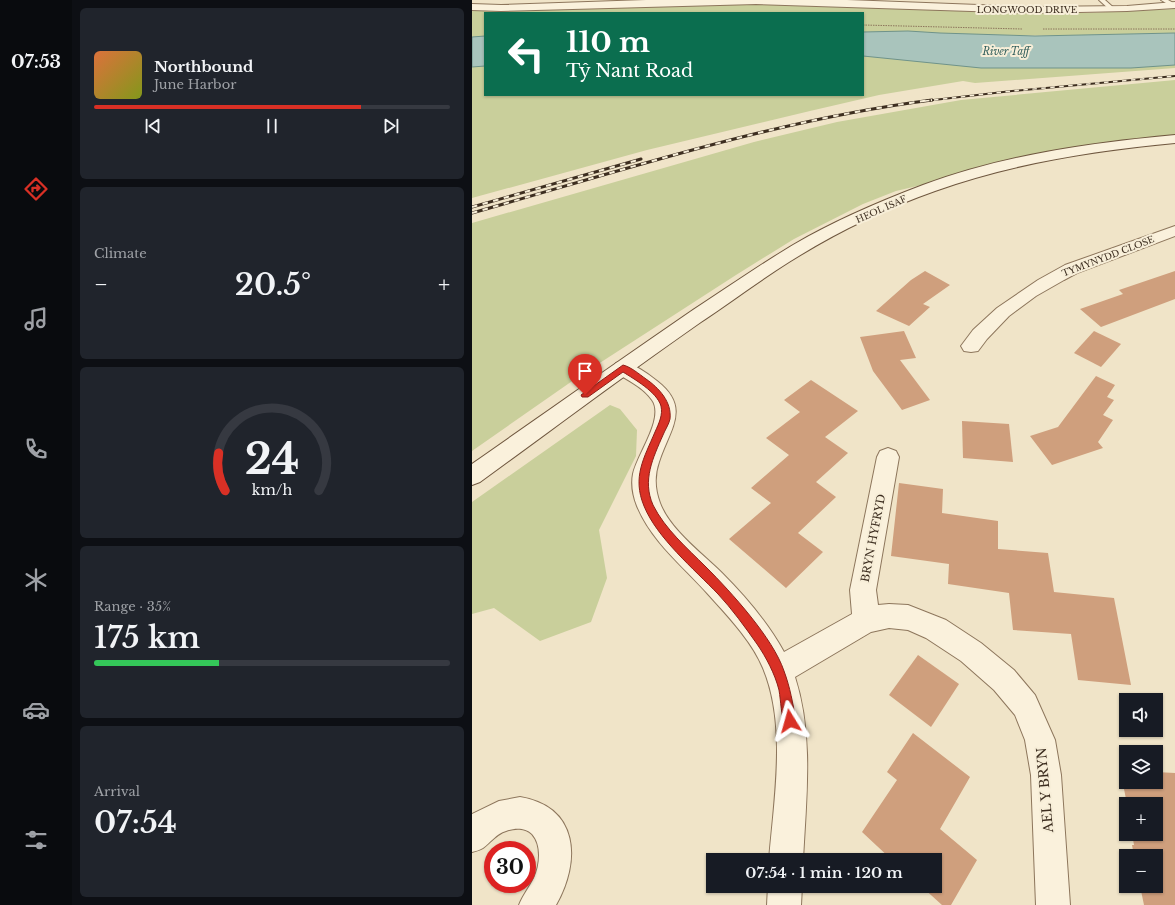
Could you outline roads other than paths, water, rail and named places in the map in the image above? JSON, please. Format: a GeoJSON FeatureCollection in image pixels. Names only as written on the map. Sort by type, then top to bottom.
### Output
{"type":"FeatureCollection","features":[{"type":"Feature","properties":{"kind":"street","name":"LONGWOOD DRIVE"},"geometry":{"type":"LineString","coordinates":[[472,7],[501,8],[748,0],[984,9],[1112,9],[1174,5]]}},
{"type":"Feature","properties":{"kind":"street","name":"HEOL ISAF"},"geometry":{"type":"LineString","coordinates":[[472,476],[623,368],[784,258],[825,235],[903,198],[956,179],[1041,156],[1109,145],[1175,139]]}},
{"type":"Feature","properties":{"kind":"street","name":"TYMYNYDD CLOSE"},"geometry":{"type":"LineString","coordinates":[[971,346],[978,335],[1007,309],[1056,276],[1071,269],[1175,231]]}},
{"type":"Feature","properties":{"kind":"street"},"geometry":{"type":"LineString","coordinates":[[623,368],[650,386],[665,405],[665,419],[646,462],[643,475],[644,490],[649,506],[668,536],[723,592],[742,615],[762,641],[778,671],[788,708],[791,735],[786,853]]}},
{"type":"Feature","properties":{"kind":"street","name":"BRYN HYFRYD"},"geometry":{"type":"LineString","coordinates":[[866,620],[863,590],[888,457]]}},
{"type":"Feature","properties":{"kind":"street","name":"AEL Y BRYN"},"geometry":{"type":"LineString","coordinates":[[778,671],[866,620],[889,616],[908,618],[936,629],[972,652],[1004,680],[1025,705],[1040,740],[1046,776],[1053,905]]}},
{"type":"Feature","properties":{"kind":"street"},"geometry":{"type":"LineString","coordinates":[[472,836],[489,821],[506,814],[523,812],[537,818],[548,828],[554,844],[554,863],[550,882],[536,905]]}},
{"type":"Feature","properties":{"kind":"street"},"geometry":{"type":"LineString","coordinates":[[784,905],[785,893]]}},
{"type":"Feature","properties":{"kind":"lane"},"geometry":{"type":"LineString","coordinates":[[1102,0],[1112,9]]}},
{"type":"Feature","properties":{"kind":"lane"},"geometry":{"type":"LineString","coordinates":[[1164,0],[1174,5]]}},
{"type":"Feature","properties":{"kind":"water","name":"River Taff"},"geometry":{"type":"Polygon","coordinates":[[[908,31],[1035,36],[1175,33],[1175,65],[1131,68],[981,68],[864,56],[864,32],[908,31]]]}},
{"type":"Feature","properties":{"kind":"water"},"geometry":{"type":"Polygon","coordinates":[[[484,36],[484,66],[472,67],[472,37],[484,36]]]}},
{"type":"Feature","properties":{"kind":"railway"},"geometry":{"type":"LineString","coordinates":[[927,101],[1012,91],[1175,76]]}},
{"type":"Feature","properties":{"kind":"railway"},"geometry":{"type":"LineString","coordinates":[[927,101],[932,100]]}},
{"type":"Feature","properties":{"kind":"railway"},"geometry":{"type":"LineString","coordinates":[[472,213],[758,133],[815,120],[927,101]]}},
{"type":"Feature","properties":{"kind":"railway"},"geometry":{"type":"LineString","coordinates":[[472,207],[641,159]]}}]}
